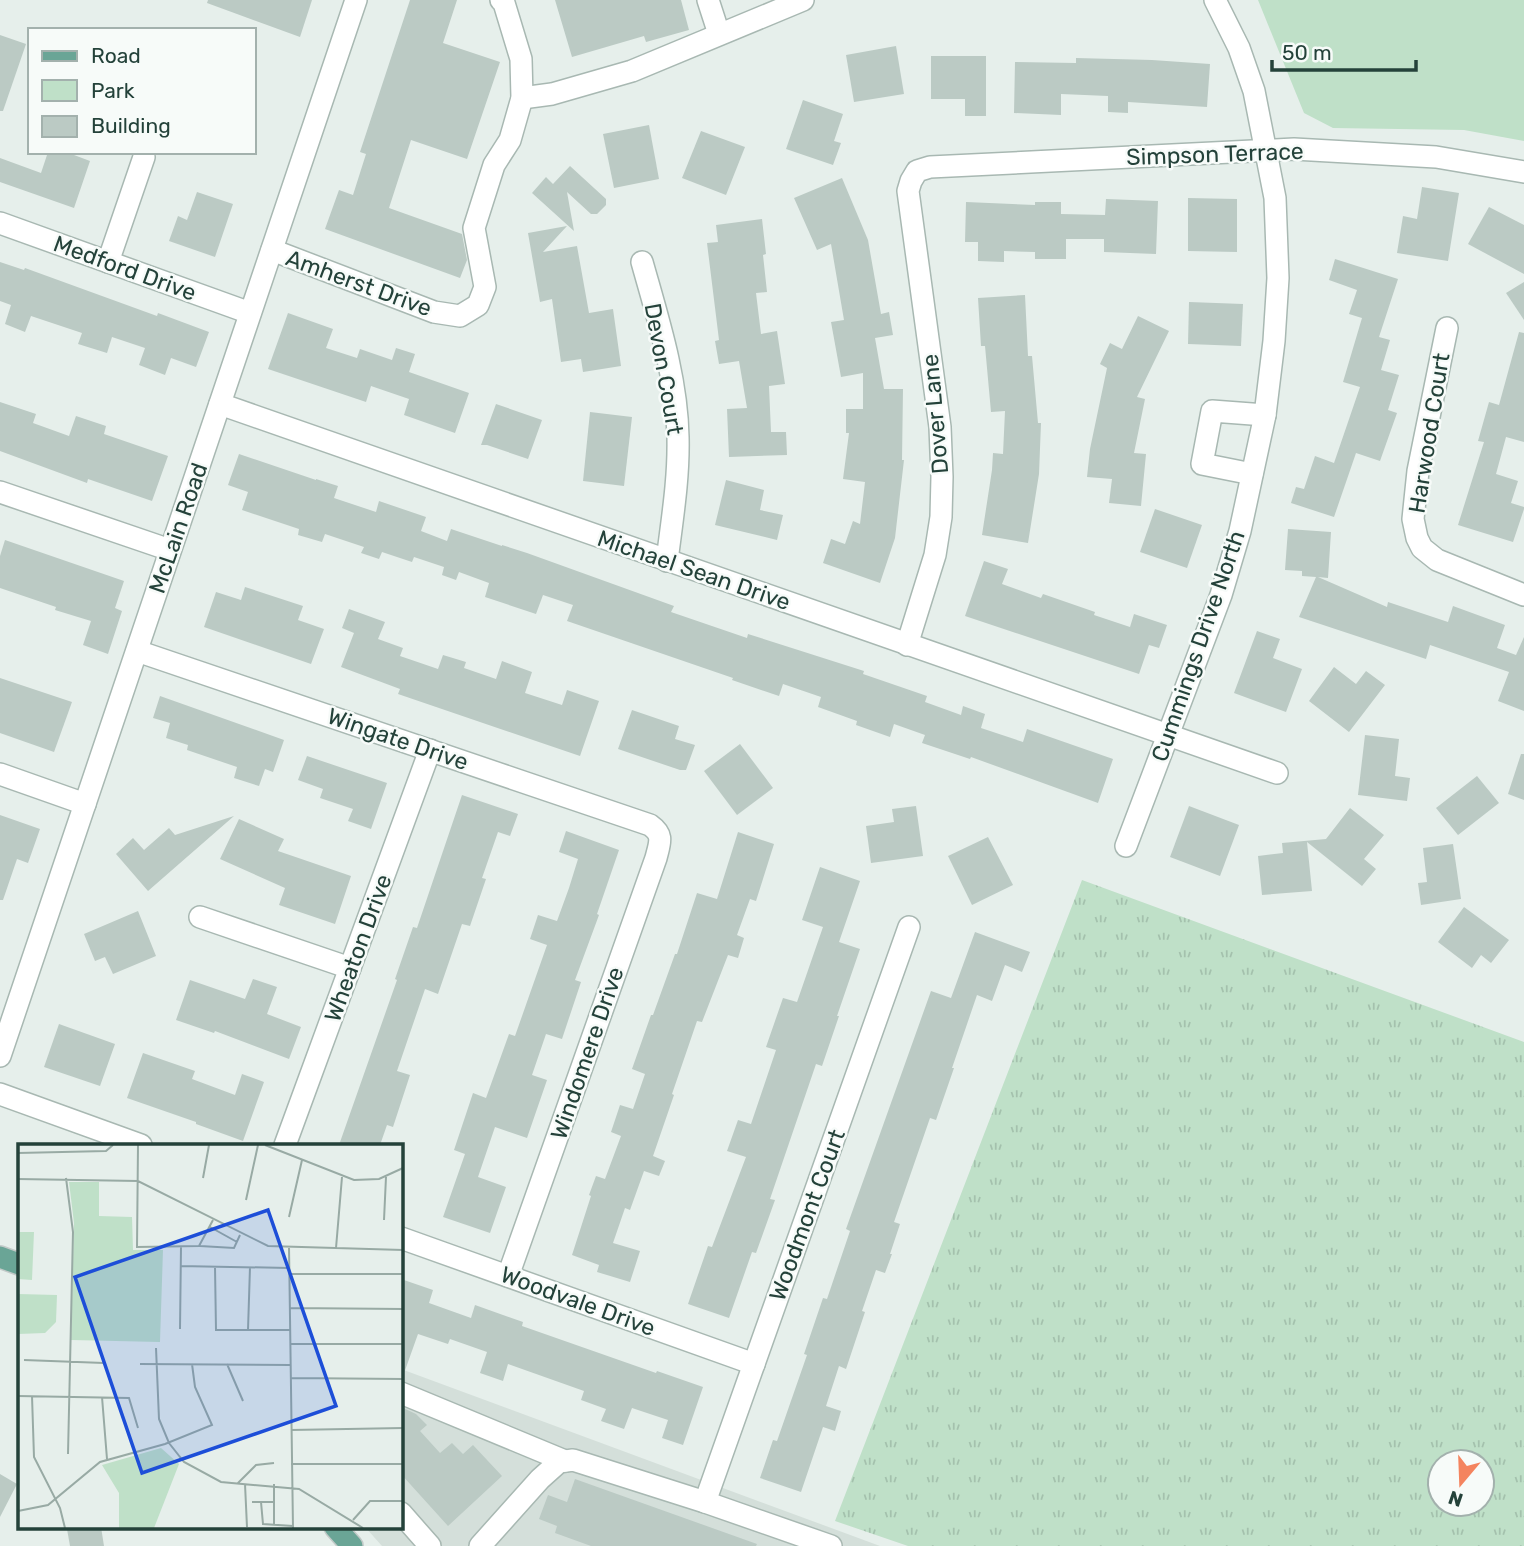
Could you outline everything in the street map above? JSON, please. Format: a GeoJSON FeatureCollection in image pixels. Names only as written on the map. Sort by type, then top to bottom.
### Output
{"type":"FeatureCollection","features":[{"type":"Feature","properties":{"kind":"main road"},"geometry":{"type":"LineString","coordinates":[[0,1257],[18,1264]]}},
{"type":"Feature","properties":{"kind":"main road"},"geometry":{"type":"LineString","coordinates":[[336,1528],[352,1546]]}},
{"type":"Feature","properties":{"kind":"street","name":"McLain Road"},"geometry":{"type":"LineString","coordinates":[[1,1050],[356,0]]}},
{"type":"Feature","properties":{"kind":"street","name":"Amherst Drive"},"geometry":{"type":"LineString","coordinates":[[272,250],[434,312],[460,316],[478,305],[485,287],[474,228],[494,165],[510,140],[522,98],[521,59],[501,0]]}},
{"type":"Feature","properties":{"kind":"street"},"geometry":{"type":"LineString","coordinates":[[708,0],[719,34]]}},
{"type":"Feature","properties":{"kind":"street"},"geometry":{"type":"LineString","coordinates":[[522,98],[552,94],[632,72],[803,0]]}},
{"type":"Feature","properties":{"kind":"street","name":"Cummings Drive North"},"geometry":{"type":"LineString","coordinates":[[1126,846],[1221,595],[1240,531],[1265,415],[1274,341],[1278,278],[1275,198],[1254,91],[1239,48],[1215,0]]}},
{"type":"Feature","properties":{"kind":"street","name":"Simpson Terrace"},"geometry":{"type":"LineString","coordinates":[[911,181],[917,171],[929,167],[1294,149],[1436,157],[1524,172]]}},
{"type":"Feature","properties":{"kind":"street"},"geometry":{"type":"LineString","coordinates":[[108,262],[145,157]]}},
{"type":"Feature","properties":{"kind":"street","name":"Dover Lane"},"geometry":{"type":"LineString","coordinates":[[907,645],[935,555],[941,517],[942,477],[940,427],[908,191],[911,181]]}},
{"type":"Feature","properties":{"kind":"street","name":"Medford Drive"},"geometry":{"type":"LineString","coordinates":[[0,223],[250,313]]}},
{"type":"Feature","properties":{"kind":"street","name":"Devon Court"},"geometry":{"type":"LineString","coordinates":[[642,262],[673,389],[678,435],[677,472],[667,561]]}},
{"type":"Feature","properties":{"kind":"street","name":"Harwood Court"},"geometry":{"type":"LineString","coordinates":[[1447,328],[1418,471],[1413,519],[1417,538],[1422,548],[1437,560],[1524,595]]}},
{"type":"Feature","properties":{"kind":"street","name":"Michael Sean Drive"},"geometry":{"type":"LineString","coordinates":[[220,404],[1277,773]]}},
{"type":"Feature","properties":{"kind":"street"},"geometry":{"type":"LineString","coordinates":[[1252,474],[1202,464],[1212,411],[1265,415]]}},
{"type":"Feature","properties":{"kind":"street"},"geometry":{"type":"LineString","coordinates":[[0,492],[170,550]]}},
{"type":"Feature","properties":{"kind":"street","name":"Wingate Drive"},"geometry":{"type":"LineString","coordinates":[[137,650],[650,825],[657,831]]}},
{"type":"Feature","properties":{"kind":"street","name":"Wheaton Drive"},"geometry":{"type":"LineString","coordinates":[[285,1144],[430,750]]}},
{"type":"Feature","properties":{"kind":"street"},"geometry":{"type":"LineString","coordinates":[[0,774],[85,804]]}},
{"type":"Feature","properties":{"kind":"street","name":"Windomere Drive"},"geometry":{"type":"LineString","coordinates":[[508,1276],[656,858],[661,839],[657,831]]}},
{"type":"Feature","properties":{"kind":"street"},"geometry":{"type":"LineString","coordinates":[[200,917],[351,968]]}},
{"type":"Feature","properties":{"kind":"street","name":"Woodmont Court"},"geometry":{"type":"LineString","coordinates":[[705,1502],[909,927]]}},
{"type":"Feature","properties":{"kind":"street"},"geometry":{"type":"LineString","coordinates":[[0,1094],[138,1144]]}},
{"type":"Feature","properties":{"kind":"street","name":"Woodvale Drive"},"geometry":{"type":"LineString","coordinates":[[402,1238],[754,1364]]}},
{"type":"Feature","properties":{"kind":"street"},"geometry":{"type":"LineString","coordinates":[[402,1393],[565,1461]]}},
{"type":"Feature","properties":{"kind":"street"},"geometry":{"type":"LineString","coordinates":[[480,1546],[540,1479],[559,1462],[573,1460],[831,1546]]}},
{"type":"Feature","properties":{"kind":"street"},"geometry":{"type":"LineString","coordinates":[[402,1514],[430,1546]]}},
{"type":"Feature","properties":{"kind":"shaded area"},"geometry":{"type":"Polygon","coordinates":[[[402,1369],[880,1546],[382,1546],[366,1528],[402,1528],[402,1369]]]}},
{"type":"Feature","properties":{"kind":"green space"},"geometry":{"type":"Polygon","coordinates":[[[1258,0],[1524,0],[1524,141],[1464,130],[1333,128],[1304,113],[1258,0]]]}},
{"type":"Feature","properties":{"kind":"green space"},"geometry":{"type":"Polygon","coordinates":[[[1082,880],[1524,1042],[1524,1546],[908,1546],[835,1521],[1082,880]]]}},
{"type":"Feature","properties":{"kind":"building"},"geometry":{"type":"Polygon","coordinates":[[[208,0],[312,0],[300,37],[207,3],[208,0]]]}},
{"type":"Feature","properties":{"kind":"building"},"geometry":{"type":"Polygon","coordinates":[[[410,0],[457,0],[443,43],[500,62],[467,159],[411,140],[389,208],[462,234],[467,260],[460,278],[325,229],[339,190],[353,195],[366,154],[360,152],[410,0]]]}},
{"type":"Feature","properties":{"kind":"building"},"geometry":{"type":"Polygon","coordinates":[[[555,0],[681,0],[689,30],[646,42],[644,36],[572,57],[555,0]]]}},
{"type":"Feature","properties":{"kind":"building"},"geometry":{"type":"Polygon","coordinates":[[[0,35],[26,44],[3,111],[0,111],[0,35]]]}},
{"type":"Feature","properties":{"kind":"building"},"geometry":{"type":"Polygon","coordinates":[[[896,46],[904,94],[854,102],[846,55],[896,46]]]}},
{"type":"Feature","properties":{"kind":"building"},"geometry":{"type":"Polygon","coordinates":[[[931,56],[986,56],[986,116],[965,116],[965,99],[931,99],[931,56]]]}},
{"type":"Feature","properties":{"kind":"building"},"geometry":{"type":"Polygon","coordinates":[[[1076,58],[1210,64],[1207,107],[1128,102],[1128,113],[1108,112],[1108,96],[1061,94],[1061,115],[1014,113],[1015,62],[1076,63],[1076,58]]]}},
{"type":"Feature","properties":{"kind":"building"},"geometry":{"type":"Polygon","coordinates":[[[803,100],[843,114],[834,141],[841,143],[833,165],[786,149],[803,100]]]}},
{"type":"Feature","properties":{"kind":"building"},"geometry":{"type":"Polygon","coordinates":[[[649,125],[659,179],[614,188],[603,134],[649,125]]]}},
{"type":"Feature","properties":{"kind":"building"},"geometry":{"type":"Polygon","coordinates":[[[701,131],[745,147],[726,195],[682,178],[701,131]]]}},
{"type":"Feature","properties":{"kind":"building"},"geometry":{"type":"Polygon","coordinates":[[[47,154],[71,154],[90,161],[74,208],[0,182],[0,158],[41,173],[47,154]]]}},
{"type":"Feature","properties":{"kind":"building"},"geometry":{"type":"Polygon","coordinates":[[[570,166],[606,199],[606,205],[597,214],[591,214],[567,192],[574,231],[532,193],[546,177],[553,184],[570,166]]]}},
{"type":"Feature","properties":{"kind":"building"},"geometry":{"type":"Polygon","coordinates":[[[842,178],[868,240],[881,314],[889,312],[893,335],[875,338],[884,389],[903,389],[904,460],[895,538],[880,583],[823,563],[831,539],[845,544],[853,521],[860,524],[865,482],[843,479],[849,433],[846,433],[846,409],[863,409],[863,373],[841,377],[831,322],[844,320],[831,244],[817,250],[794,198],[842,178]]]}},
{"type":"Feature","properties":{"kind":"building"},"geometry":{"type":"Polygon","coordinates":[[[1422,187],[1459,193],[1448,261],[1397,253],[1403,216],[1417,219],[1422,187]]]}},
{"type":"Feature","properties":{"kind":"building"},"geometry":{"type":"Polygon","coordinates":[[[197,192],[233,204],[215,257],[169,241],[178,216],[187,220],[197,192]]]}},
{"type":"Feature","properties":{"kind":"building"},"geometry":{"type":"Polygon","coordinates":[[[1188,198],[1237,199],[1237,252],[1188,251],[1188,198]]]}},
{"type":"Feature","properties":{"kind":"building"},"geometry":{"type":"Polygon","coordinates":[[[1106,199],[1158,201],[1156,254],[1104,252],[1104,239],[1066,239],[1066,259],[1035,259],[1035,252],[1004,251],[1004,262],[978,261],[978,242],[965,242],[966,202],[1035,205],[1035,202],[1061,202],[1061,214],[1105,215],[1106,199]]]}},
{"type":"Feature","properties":{"kind":"building"},"geometry":{"type":"Polygon","coordinates":[[[1489,207],[1524,225],[1524,274],[1468,244],[1489,207]]]}},
{"type":"Feature","properties":{"kind":"building"},"geometry":{"type":"Polygon","coordinates":[[[762,219],[767,292],[756,293],[761,334],[777,331],[785,384],[769,386],[771,432],[786,432],[787,455],[729,457],[727,409],[747,408],[739,361],[719,364],[715,341],[719,340],[707,243],[718,242],[716,225],[762,219]]]}},
{"type":"Feature","properties":{"kind":"building"},"geometry":{"type":"Polygon","coordinates":[[[567,226],[543,252],[577,246],[589,313],[613,309],[621,366],[583,372],[581,359],[561,362],[552,299],[540,302],[528,233],[567,226]]]}},
{"type":"Feature","properties":{"kind":"building"},"geometry":{"type":"Polygon","coordinates":[[[1335,259],[1398,279],[1379,337],[1390,340],[1381,370],[1399,375],[1388,410],[1397,413],[1380,461],[1356,453],[1334,517],[1291,503],[1296,487],[1304,489],[1315,456],[1334,463],[1360,387],[1343,382],[1362,318],[1349,314],[1357,290],[1329,280],[1335,259]]]}},
{"type":"Feature","properties":{"kind":"building"},"geometry":{"type":"Polygon","coordinates":[[[0,262],[24,270],[25,268],[209,332],[196,367],[171,358],[165,375],[139,365],[145,348],[112,337],[107,353],[78,344],[82,333],[31,316],[25,332],[5,324],[11,305],[0,301],[0,262]]]}},
{"type":"Feature","properties":{"kind":"building"},"geometry":{"type":"Polygon","coordinates":[[[1524,282],[1524,320],[1506,293],[1524,282]]]}},
{"type":"Feature","properties":{"kind":"building"},"geometry":{"type":"Polygon","coordinates":[[[1025,295],[1028,356],[1032,356],[1038,423],[1041,423],[1039,474],[1028,543],[982,535],[993,453],[1003,454],[1005,411],[991,412],[985,346],[981,346],[978,298],[1025,295]]]}},
{"type":"Feature","properties":{"kind":"building"},"geometry":{"type":"Polygon","coordinates":[[[1189,302],[1243,304],[1241,346],[1188,344],[1189,302]]]}},
{"type":"Feature","properties":{"kind":"building"},"geometry":{"type":"Polygon","coordinates":[[[288,313],[333,329],[326,348],[357,358],[360,349],[392,360],[396,348],[415,354],[409,372],[469,393],[455,433],[404,415],[409,399],[371,386],[366,402],[268,369],[288,313]]]}},
{"type":"Feature","properties":{"kind":"building"},"geometry":{"type":"Polygon","coordinates":[[[1138,316],[1169,331],[1137,397],[1145,399],[1134,453],[1146,454],[1141,506],[1109,503],[1112,479],[1087,477],[1090,449],[1107,368],[1100,364],[1110,343],[1122,349],[1138,316]]]}},
{"type":"Feature","properties":{"kind":"building"},"geometry":{"type":"Polygon","coordinates":[[[1519,332],[1524,333],[1524,442],[1506,437],[1496,474],[1518,481],[1511,503],[1524,509],[1513,542],[1458,525],[1484,442],[1478,441],[1489,402],[1499,405],[1519,332]]]}},
{"type":"Feature","properties":{"kind":"building"},"geometry":{"type":"Polygon","coordinates":[[[0,402],[36,414],[33,423],[69,436],[76,416],[106,426],[104,434],[168,456],[152,501],[88,479],[87,483],[0,451],[0,402]]]}},
{"type":"Feature","properties":{"kind":"building"},"geometry":{"type":"Polygon","coordinates":[[[496,404],[542,420],[528,459],[481,445],[496,404]]]}},
{"type":"Feature","properties":{"kind":"building"},"geometry":{"type":"Polygon","coordinates":[[[590,412],[632,417],[624,486],[583,481],[590,412]]]}},
{"type":"Feature","properties":{"kind":"building"},"geometry":{"type":"Polygon","coordinates":[[[239,454],[338,486],[334,498],[376,512],[379,501],[426,517],[421,531],[447,541],[451,529],[527,553],[674,606],[671,612],[747,638],[748,634],[864,671],[863,674],[927,696],[925,702],[961,715],[963,706],[985,714],[981,728],[1023,742],[1027,729],[1113,759],[1098,803],[971,757],[970,759],[922,743],[925,735],[894,724],[890,737],[856,725],[857,721],[818,707],[821,697],[783,684],[779,696],[567,621],[573,605],[543,595],[536,614],[485,597],[489,583],[459,572],[456,580],[442,575],[444,567],[414,557],[412,562],[382,552],[379,559],[361,553],[364,547],[325,534],[322,542],[298,535],[299,529],[242,510],[248,492],[228,485],[239,454]]]}},
{"type":"Feature","properties":{"kind":"building"},"geometry":{"type":"Polygon","coordinates":[[[726,480],[764,490],[760,510],[783,515],[777,540],[715,525],[726,480]]]}},
{"type":"Feature","properties":{"kind":"building"},"geometry":{"type":"Polygon","coordinates":[[[1155,509],[1202,525],[1187,568],[1140,552],[1155,509]]]}},
{"type":"Feature","properties":{"kind":"building"},"geometry":{"type":"Polygon","coordinates":[[[1288,529],[1331,532],[1328,578],[1318,577],[1387,607],[1388,602],[1448,622],[1453,606],[1505,625],[1497,648],[1516,655],[1524,637],[1524,711],[1498,701],[1509,672],[1430,645],[1426,659],[1299,617],[1316,577],[1302,576],[1302,571],[1285,570],[1288,529]]]}},
{"type":"Feature","properties":{"kind":"building"},"geometry":{"type":"Polygon","coordinates":[[[5,540],[124,581],[115,608],[122,611],[108,654],[83,645],[91,621],[0,588],[0,556],[5,540]]]}},
{"type":"Feature","properties":{"kind":"building"},"geometry":{"type":"Polygon","coordinates":[[[984,561],[1008,569],[1002,584],[1041,598],[1043,594],[1130,627],[1134,614],[1167,625],[1159,648],[1149,645],[1139,674],[965,616],[984,561]]]}},
{"type":"Feature","properties":{"kind":"building"},"geometry":{"type":"Polygon","coordinates":[[[245,587],[303,606],[298,620],[324,629],[311,664],[204,627],[216,592],[241,600],[245,587]]]}},
{"type":"Feature","properties":{"kind":"building"},"geometry":{"type":"Polygon","coordinates":[[[349,609],[385,622],[378,639],[403,648],[400,656],[438,669],[443,655],[466,662],[464,668],[496,679],[502,661],[532,672],[525,693],[562,705],[567,690],[599,701],[580,756],[398,694],[400,689],[341,667],[354,633],[342,628],[349,609]]]}},
{"type":"Feature","properties":{"kind":"building"},"geometry":{"type":"Polygon","coordinates":[[[1257,631],[1280,639],[1273,658],[1302,669],[1286,712],[1234,693],[1257,631]]]}},
{"type":"Feature","properties":{"kind":"building"},"geometry":{"type":"Polygon","coordinates":[[[1334,667],[1356,684],[1366,671],[1385,685],[1349,732],[1309,701],[1334,667]]]}},
{"type":"Feature","properties":{"kind":"building"},"geometry":{"type":"Polygon","coordinates":[[[0,678],[72,702],[54,752],[0,733],[0,678]]]}},
{"type":"Feature","properties":{"kind":"building"},"geometry":{"type":"Polygon","coordinates":[[[160,696],[284,740],[273,772],[265,769],[259,786],[234,778],[237,767],[187,750],[188,745],[166,738],[170,723],[153,718],[160,696]]]}},
{"type":"Feature","properties":{"kind":"building"},"geometry":{"type":"Polygon","coordinates":[[[632,710],[679,726],[675,739],[695,745],[686,770],[618,749],[632,710]]]}},
{"type":"Feature","properties":{"kind":"building"},"geometry":{"type":"Polygon","coordinates":[[[1365,735],[1399,739],[1395,776],[1410,778],[1407,801],[1358,795],[1365,735]]]}},
{"type":"Feature","properties":{"kind":"building"},"geometry":{"type":"Polygon","coordinates":[[[740,744],[773,788],[737,815],[704,771],[740,744]]]}},
{"type":"Feature","properties":{"kind":"building"},"geometry":{"type":"Polygon","coordinates":[[[1521,754],[1524,754],[1524,800],[1508,794],[1521,754]]]}},
{"type":"Feature","properties":{"kind":"building"},"geometry":{"type":"Polygon","coordinates":[[[307,756],[387,783],[371,829],[348,821],[353,809],[320,798],[323,789],[298,780],[307,756]]]}},
{"type":"Feature","properties":{"kind":"building"},"geometry":{"type":"Polygon","coordinates":[[[1477,776],[1499,803],[1458,835],[1436,808],[1477,776]]]}},
{"type":"Feature","properties":{"kind":"building"},"geometry":{"type":"Polygon","coordinates":[[[462,795],[518,814],[510,836],[498,832],[482,878],[486,879],[470,926],[462,924],[438,994],[425,989],[397,1071],[410,1075],[393,1127],[387,1125],[380,1144],[339,1144],[413,927],[417,928],[462,795]]]}},
{"type":"Feature","properties":{"kind":"building"},"geometry":{"type":"Polygon","coordinates":[[[916,806],[923,856],[871,863],[866,826],[894,822],[892,809],[916,806]]]}},
{"type":"Feature","properties":{"kind":"building"},"geometry":{"type":"Polygon","coordinates":[[[1189,806],[1239,825],[1220,876],[1170,857],[1189,806]]]}},
{"type":"Feature","properties":{"kind":"building"},"geometry":{"type":"Polygon","coordinates":[[[1350,808],[1384,835],[1364,859],[1376,869],[1362,886],[1307,842],[1312,891],[1262,895],[1258,856],[1283,853],[1282,843],[1326,839],[1350,808]]]}},
{"type":"Feature","properties":{"kind":"building"},"geometry":{"type":"Polygon","coordinates":[[[0,815],[40,829],[28,863],[17,859],[3,900],[0,900],[0,815]]]}},
{"type":"Feature","properties":{"kind":"building"},"geometry":{"type":"Polygon","coordinates":[[[234,816],[148,891],[116,854],[133,838],[144,850],[169,828],[175,835],[234,816]]]}},
{"type":"Feature","properties":{"kind":"building"},"geometry":{"type":"Polygon","coordinates":[[[239,819],[284,839],[278,851],[351,876],[335,924],[279,905],[285,888],[220,859],[239,819]]]}},
{"type":"Feature","properties":{"kind":"building"},"geometry":{"type":"Polygon","coordinates":[[[566,831],[619,850],[575,980],[581,982],[562,1039],[546,1034],[532,1075],[547,1080],[527,1138],[495,1127],[478,1177],[506,1187],[490,1233],[443,1217],[465,1154],[454,1150],[473,1093],[486,1098],[509,1034],[515,1036],[547,945],[530,939],[538,915],[557,921],[569,888],[578,859],[559,852],[566,831]]]}},
{"type":"Feature","properties":{"kind":"building"},"geometry":{"type":"Polygon","coordinates":[[[738,832],[774,844],[756,901],[750,899],[737,935],[744,938],[738,958],[728,955],[702,1022],[697,1021],[653,1156],[665,1161],[659,1176],[644,1171],[630,1210],[625,1208],[613,1243],[640,1251],[630,1282],[597,1272],[599,1265],[572,1255],[596,1176],[605,1179],[621,1136],[611,1132],[620,1105],[633,1109],[645,1074],[632,1069],[677,954],[697,893],[717,899],[738,832]]]}},
{"type":"Feature","properties":{"kind":"building"},"geometry":{"type":"Polygon","coordinates":[[[988,837],[1013,885],[972,905],[948,856],[988,837]]]}},
{"type":"Feature","properties":{"kind":"building"},"geometry":{"type":"Polygon","coordinates":[[[1453,844],[1461,899],[1421,905],[1418,883],[1427,882],[1423,848],[1453,844]]]}},
{"type":"Feature","properties":{"kind":"building"},"geometry":{"type":"Polygon","coordinates":[[[820,867],[860,881],[839,942],[860,949],[822,1066],[816,1064],[770,1199],[775,1200],[756,1253],[752,1252],[729,1318],[688,1304],[708,1246],[712,1247],[746,1157],[727,1151],[738,1120],[751,1124],[776,1050],[766,1047],[783,998],[797,1002],[823,927],[802,920],[820,867]]]}},
{"type":"Feature","properties":{"kind":"building"},"geometry":{"type":"Polygon","coordinates":[[[1464,907],[1509,940],[1491,963],[1481,955],[1472,968],[1438,942],[1464,907]]]}},
{"type":"Feature","properties":{"kind":"building"},"geometry":{"type":"Polygon","coordinates":[[[138,911],[156,956],[113,974],[105,957],[95,961],[84,934],[138,911]]]}},
{"type":"Feature","properties":{"kind":"building"},"geometry":{"type":"Polygon","coordinates":[[[975,932],[1030,952],[1022,972],[1005,965],[992,1001],[977,995],[936,1120],[930,1118],[894,1222],[900,1224],[885,1273],[876,1270],[846,1369],[839,1366],[826,1406],[841,1411],[835,1431],[823,1427],[801,1492],[760,1478],[773,1440],[777,1441],[807,1355],[804,1354],[823,1298],[827,1299],[850,1231],[846,1229],[931,991],[951,998],[975,932]]]}},
{"type":"Feature","properties":{"kind":"building"},"geometry":{"type":"Polygon","coordinates":[[[253,979],[277,987],[267,1014],[301,1027],[289,1059],[215,1031],[214,1033],[176,1020],[190,980],[245,999],[253,979]]]}},
{"type":"Feature","properties":{"kind":"building"},"geometry":{"type":"Polygon","coordinates":[[[59,1024],[115,1044],[100,1086],[44,1067],[59,1024]]]}},
{"type":"Feature","properties":{"kind":"building"},"geometry":{"type":"Polygon","coordinates":[[[143,1053],[195,1071],[192,1079],[235,1095],[242,1074],[264,1082],[243,1141],[127,1098],[143,1053]]]}},
{"type":"Feature","properties":{"kind":"building"},"geometry":{"type":"Polygon","coordinates":[[[402,1279],[433,1290],[429,1303],[471,1318],[475,1305],[523,1322],[522,1326],[703,1387],[683,1445],[662,1438],[668,1420],[632,1408],[624,1429],[601,1421],[606,1409],[581,1400],[584,1391],[508,1364],[503,1381],[480,1373],[487,1352],[450,1339],[448,1344],[418,1334],[403,1376],[402,1279]]]}},
{"type":"Feature","properties":{"kind":"building"},"geometry":{"type":"Polygon","coordinates":[[[402,1407],[416,1414],[427,1425],[420,1431],[440,1453],[452,1443],[463,1454],[473,1445],[502,1476],[448,1526],[402,1475],[402,1407]]]}},
{"type":"Feature","properties":{"kind":"building"},"geometry":{"type":"Polygon","coordinates":[[[0,1474],[17,1484],[0,1517],[0,1474]]]}},
{"type":"Feature","properties":{"kind":"building"},"geometry":{"type":"Polygon","coordinates":[[[575,1479],[757,1544],[591,1546],[555,1533],[557,1526],[539,1519],[548,1495],[567,1502],[575,1479]]]}},
{"type":"Feature","properties":{"kind":"building"},"geometry":{"type":"Polygon","coordinates":[[[101,1528],[104,1546],[70,1546],[67,1529],[101,1528]]]}}]}
